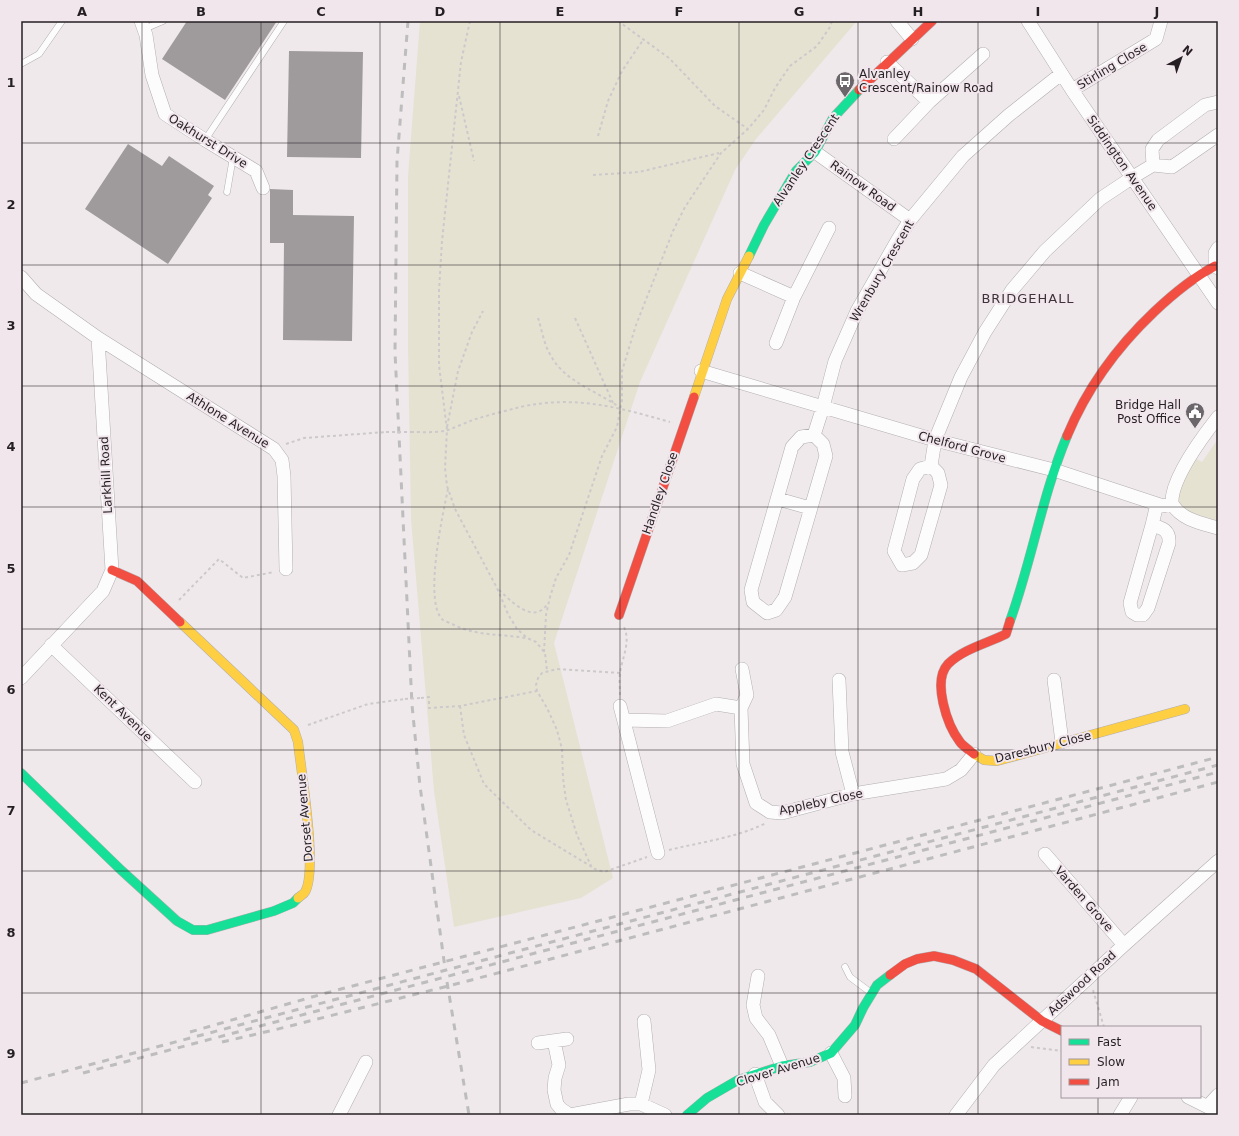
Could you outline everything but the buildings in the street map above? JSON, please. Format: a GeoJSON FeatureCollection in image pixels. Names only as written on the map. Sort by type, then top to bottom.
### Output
{"type":"FeatureCollection","features":[{"type":"Feature","properties":{"kind":"street"},"geometry":{"type":"LineString","coordinates":[[897,21],[912,39]]}},
{"type":"Feature","properties":{"kind":"street","name":"Alvanley Crescent"},"geometry":{"type":"LineString","coordinates":[[701,371],[726,299],[764,225],[796,171],[815,152],[833,118],[887,62],[932,21]]}},
{"type":"Feature","properties":{"kind":"street","name":"Siddington Avenue"},"geometry":{"type":"LineString","coordinates":[[1028,21],[1061,74],[1218,303]]}},
{"type":"Feature","properties":{"kind":"street","name":"Stirling Close"},"geometry":{"type":"LineString","coordinates":[[1072,90],[1156,39],[1161,21]]}},
{"type":"Feature","properties":{"kind":"street","name":"Oakhurst Drive"},"geometry":{"type":"LineString","coordinates":[[142,25],[152,75],[165,114],[256,171],[263,188]]}},
{"type":"Feature","properties":{"kind":"street"},"geometry":{"type":"LineString","coordinates":[[894,140],[929,102],[983,54]]}},
{"type":"Feature","properties":{"kind":"street"},"geometry":{"type":"LineString","coordinates":[[887,62],[929,102]]}},
{"type":"Feature","properties":{"kind":"street","name":"Wrenbury Crescent"},"geometry":{"type":"LineString","coordinates":[[814,435],[835,361],[857,311],[910,220],[963,156],[1009,115],[1061,74]]}},
{"type":"Feature","properties":{"kind":"street"},"geometry":{"type":"LineString","coordinates":[[1153,165],[1152,149],[1158,140],[1205,105],[1218,102]]}},
{"type":"Feature","properties":{"kind":"street"},"geometry":{"type":"LineString","coordinates":[[931,466],[935,440],[961,378],[985,332],[1012,290],[1045,251],[1100,199],[1132,177],[1153,165],[1172,167],[1218,136]]}},
{"type":"Feature","properties":{"kind":"street","name":"Rainow Road"},"geometry":{"type":"LineString","coordinates":[[815,152],[910,220]]}},
{"type":"Feature","properties":{"kind":"street"},"geometry":{"type":"LineString","coordinates":[[776,343],[794,297],[829,228]]}},
{"type":"Feature","properties":{"kind":"street"},"geometry":{"type":"LineString","coordinates":[[1216,267],[1215,253],[1218,248]]}},
{"type":"Feature","properties":{"kind":"street","name":"Daresbury Close"},"geometry":{"type":"LineString","coordinates":[[1185,709],[996,761],[983,760],[960,742],[952,727],[944,705],[941,674],[948,664],[957,657],[1006,634],[1054,470],[1071,427],[1088,393],[1110,361],[1135,331],[1162,305],[1198,275],[1216,267]]}},
{"type":"Feature","properties":{"kind":"street"},"geometry":{"type":"LineString","coordinates":[[740,272],[794,297]]}},
{"type":"Feature","properties":{"kind":"street"},"geometry":{"type":"LineString","coordinates":[[21,277],[36,294],[98,338]]}},
{"type":"Feature","properties":{"kind":"street","name":"Athlone Avenue"},"geometry":{"type":"LineString","coordinates":[[98,338],[274,449],[282,460],[284,476],[286,569]]}},
{"type":"Feature","properties":{"kind":"street","name":"Larkhill Road"},"geometry":{"type":"LineString","coordinates":[[21,678],[103,591],[112,570],[98,338]]}},
{"type":"Feature","properties":{"kind":"street","name":"Chelford Grove"},"geometry":{"type":"LineString","coordinates":[[701,371],[935,440],[1054,470],[1163,506],[1172,504]]}},
{"type":"Feature","properties":{"kind":"street","name":"Handley Close"},"geometry":{"type":"LineString","coordinates":[[619,615],[701,371]]}},
{"type":"Feature","properties":{"kind":"street"},"geometry":{"type":"LineString","coordinates":[[1218,417],[1197,445],[1178,478],[1172,494],[1172,504],[1183,516],[1193,521],[1218,528]]}},
{"type":"Feature","properties":{"kind":"street"},"geometry":{"type":"LineString","coordinates":[[814,435],[823,444],[826,456],[785,597],[776,610],[767,613],[753,602],[751,590],[792,448],[801,437],[814,435]]}},
{"type":"Feature","properties":{"kind":"street"},"geometry":{"type":"LineString","coordinates":[[931,466],[938,472],[940,486],[926,538],[920,556],[912,563],[902,565],[894,551],[913,479],[920,469],[931,466]]}},
{"type":"Feature","properties":{"kind":"street"},"geometry":{"type":"LineString","coordinates":[[778,499],[810,508]]}},
{"type":"Feature","properties":{"kind":"street"},"geometry":{"type":"LineString","coordinates":[[1152,525],[1167,531],[1169,534],[1169,543],[1148,608],[1143,615],[1137,615],[1132,612],[1130,603],[1157,504]]}},
{"type":"Feature","properties":{"kind":"street"},"geometry":{"type":"LineString","coordinates":[[112,570],[137,581],[294,730]]}},
{"type":"Feature","properties":{"kind":"street","name":"Kent Avenue"},"geometry":{"type":"LineString","coordinates":[[51,645],[195,782]]}},
{"type":"Feature","properties":{"kind":"street","name":"Appleby Close"},"geometry":{"type":"LineString","coordinates":[[742,669],[747,695],[740,708],[743,764],[756,803],[770,812],[782,813],[853,794],[946,779],[961,770],[974,754]]}},
{"type":"Feature","properties":{"kind":"street"},"geometry":{"type":"LineString","coordinates":[[839,680],[842,752],[853,794]]}},
{"type":"Feature","properties":{"kind":"street"},"geometry":{"type":"LineString","coordinates":[[1054,680],[1062,742]]}},
{"type":"Feature","properties":{"kind":"street"},"geometry":{"type":"LineString","coordinates":[[624,720],[667,721],[716,704],[740,708]]}},
{"type":"Feature","properties":{"kind":"street"},"geometry":{"type":"LineString","coordinates":[[620,706],[658,853]]}},
{"type":"Feature","properties":{"kind":"street","name":"Dorset Avenue"},"geometry":{"type":"LineString","coordinates":[[21,773],[121,870],[177,921],[193,930],[207,930],[274,912],[293,903],[305,892],[310,872],[309,839],[298,742],[294,730]]}},
{"type":"Feature","properties":{"kind":"street","name":"Varden Grove"},"geometry":{"type":"LineString","coordinates":[[1045,854],[1124,944]]}},
{"type":"Feature","properties":{"kind":"street","name":"Adswood Road"},"geometry":{"type":"LineString","coordinates":[[956,1115],[994,1065],[1124,944],[1218,861]]}},
{"type":"Feature","properties":{"kind":"street","name":"Clover Avenue"},"geometry":{"type":"LineString","coordinates":[[687,1115],[707,1098],[738,1080],[782,1066],[810,1062],[831,1053],[855,1025],[863,1008],[878,985],[905,964],[917,959],[934,956],[953,960],[976,969],[1042,1021],[1061,1030]]}},
{"type":"Feature","properties":{"kind":"street"},"geometry":{"type":"LineString","coordinates":[[758,976],[753,1005],[756,1018],[769,1036],[782,1066]]}},
{"type":"Feature","properties":{"kind":"street"},"geometry":{"type":"LineString","coordinates":[[641,1104],[649,1070],[644,1021]]}},
{"type":"Feature","properties":{"kind":"street"},"geometry":{"type":"LineString","coordinates":[[538,1043],[560,1040],[559,1065],[555,1078],[554,1090],[557,1104],[569,1115],[629,1104],[641,1104],[665,1115]]}},
{"type":"Feature","properties":{"kind":"street","name":"Clover Avenue"},"geometry":{"type":"LineString","coordinates":[[831,1053],[844,1078],[845,1096]]}},
{"type":"Feature","properties":{"kind":"street"},"geometry":{"type":"LineString","coordinates":[[339,1115],[366,1062]]}},
{"type":"Feature","properties":{"kind":"street"},"geometry":{"type":"LineString","coordinates":[[755,1074],[765,1102],[778,1115]]}},
{"type":"Feature","properties":{"kind":"street"},"geometry":{"type":"LineString","coordinates":[[1190,1098],[1213,1109],[1218,1095]]}},
{"type":"Feature","properties":{"kind":"street"},"geometry":{"type":"LineString","coordinates":[[1120,1115],[1130,1098]]}},
{"type":"Feature","properties":{"kind":"lane"},"geometry":{"type":"LineString","coordinates":[[21,64],[39,54],[62,21]]}},
{"type":"Feature","properties":{"kind":"lane"},"geometry":{"type":"LineString","coordinates":[[142,25],[163,21]]}},
{"type":"Feature","properties":{"kind":"lane"},"geometry":{"type":"LineString","coordinates":[[205,140],[284,21]]}},
{"type":"Feature","properties":{"kind":"lane"},"geometry":{"type":"LineString","coordinates":[[227,192],[233,157]]}},
{"type":"Feature","properties":{"kind":"lane"},"geometry":{"type":"LineString","coordinates":[[845,967],[850,977],[872,993]]}},
{"type":"Feature","properties":{"kind":"path"},"geometry":{"type":"LineString","coordinates":[[447,430],[439,364],[439,291],[442,241],[462,62],[470,21]]}},
{"type":"Feature","properties":{"kind":"path"},"geometry":{"type":"LineString","coordinates":[[618,21],[643,40],[657,48],[669,58],[715,106],[748,129]]}},
{"type":"Feature","properties":{"kind":"path"},"geometry":{"type":"LineString","coordinates":[[624,25],[625,21]]}},
{"type":"Feature","properties":{"kind":"path"},"geometry":{"type":"LineString","coordinates":[[547,671],[544,652],[546,615],[549,600],[556,578],[568,555],[602,456],[617,427],[622,400],[622,371],[636,325],[673,231],[686,207],[720,153],[748,129],[764,110],[775,88],[790,66],[817,46],[830,27],[832,21]]}},
{"type":"Feature","properties":{"kind":"path"},"geometry":{"type":"LineString","coordinates":[[598,136],[608,101],[622,71],[643,40]]}},
{"type":"Feature","properties":{"kind":"path"},"geometry":{"type":"LineString","coordinates":[[459,94],[474,161]]}},
{"type":"Feature","properties":{"kind":"path"},"geometry":{"type":"LineString","coordinates":[[593,175],[639,172],[720,153]]}},
{"type":"Feature","properties":{"kind":"path"},"geometry":{"type":"LineString","coordinates":[[483,311],[472,332],[458,370],[447,430],[445,468],[448,488],[458,514],[497,588],[508,614],[517,629],[527,638]]}},
{"type":"Feature","properties":{"kind":"path"},"geometry":{"type":"LineString","coordinates":[[538,318],[548,351],[558,366],[571,378],[620,408]]}},
{"type":"Feature","properties":{"kind":"path"},"geometry":{"type":"LineString","coordinates":[[575,318],[613,403]]}},
{"type":"Feature","properties":{"kind":"path"},"geometry":{"type":"LineString","coordinates":[[274,449],[304,438],[447,430],[474,420],[520,408],[561,402],[594,403],[620,408],[683,426]]}},
{"type":"Feature","properties":{"kind":"path"},"geometry":{"type":"LineString","coordinates":[[448,488],[438,535],[434,585],[437,610],[443,620],[462,628],[485,634],[527,638],[536,642],[544,652]]}},
{"type":"Feature","properties":{"kind":"path"},"geometry":{"type":"LineString","coordinates":[[168,610],[219,559],[243,578],[286,569]]}},
{"type":"Feature","properties":{"kind":"path"},"geometry":{"type":"LineString","coordinates":[[497,588],[526,612],[541,610],[546,606],[549,600]]}},
{"type":"Feature","properties":{"kind":"path"},"geometry":{"type":"LineString","coordinates":[[619,615],[627,632],[626,654],[620,673],[620,706]]}},
{"type":"Feature","properties":{"kind":"path"},"geometry":{"type":"LineString","coordinates":[[592,868],[575,830],[566,800],[563,778],[562,750],[557,730],[537,691],[536,685],[538,678],[542,673],[557,669],[620,673]]}},
{"type":"Feature","properties":{"kind":"path"},"geometry":{"type":"LineString","coordinates":[[294,730],[368,704],[378,702],[429,697],[429,708],[432,708],[460,706],[537,691]]}},
{"type":"Feature","properties":{"kind":"path"},"geometry":{"type":"LineString","coordinates":[[460,706],[464,735],[484,784],[531,830],[592,868],[604,872],[658,853],[754,829],[772,819],[777,813]]}},
{"type":"Feature","properties":{"kind":"path"},"geometry":{"type":"LineString","coordinates":[[1089,977],[1104,1026]]}},
{"type":"Feature","properties":{"kind":"path"},"geometry":{"type":"LineString","coordinates":[[1016,1045],[1061,1051]]}},
{"type":"Feature","properties":{"kind":"shaded area"},"geometry":{"type":"Polygon","coordinates":[[[420,21],[857,21],[756,139],[735,170],[640,382],[554,643],[613,878],[581,898],[454,927],[434,791],[411,519],[408,346],[408,176],[420,21]]]}},
{"type":"Feature","properties":{"kind":"shaded area"},"geometry":{"type":"Polygon","coordinates":[[[1218,439],[1218,521],[1185,510],[1178,502],[1178,493],[1195,458],[1202,462],[1218,439]]]}},
{"type":"Feature","properties":{"kind":"railway"},"geometry":{"type":"LineString","coordinates":[[408,21],[397,161],[395,352],[412,705],[420,786],[445,968]]}},
{"type":"Feature","properties":{"kind":"railway"},"geometry":{"type":"LineString","coordinates":[[190,1032],[326,993],[1218,757]]}},
{"type":"Feature","properties":{"kind":"railway"},"geometry":{"type":"LineString","coordinates":[[21,1083],[1218,765]]}},
{"type":"Feature","properties":{"kind":"railway"},"geometry":{"type":"LineString","coordinates":[[83,1073],[1218,772]]}},
{"type":"Feature","properties":{"kind":"railway"},"geometry":{"type":"LineString","coordinates":[[222,1042],[460,983],[1218,782]]}},
{"type":"Feature","properties":{"kind":"railway"},"geometry":{"type":"LineString","coordinates":[[447,982],[469,1115]]}},
{"type":"Feature","properties":{"kind":"traffic: fast"},"geometry":{"type":"LineString","coordinates":[[749,256],[764,225],[796,171],[815,152],[833,118],[859,90]]}},
{"type":"Feature","properties":{"kind":"traffic: fast"},"geometry":{"type":"LineString","coordinates":[[1010,621],[1025,575],[1058,459],[1067,436]]}},
{"type":"Feature","properties":{"kind":"traffic: fast"},"geometry":{"type":"LineString","coordinates":[[21,773],[121,870],[177,921],[193,930],[207,930],[274,911],[293,903],[298,898]]}},
{"type":"Feature","properties":{"kind":"traffic: fast"},"geometry":{"type":"LineString","coordinates":[[687,1115],[707,1098],[738,1080],[782,1066],[810,1062],[831,1053],[855,1025],[877,985],[890,975]]}},
{"type":"Feature","properties":{"kind":"traffic: slow"},"geometry":{"type":"LineString","coordinates":[[694,397],[727,299],[749,256]]}},
{"type":"Feature","properties":{"kind":"traffic: slow"},"geometry":{"type":"LineString","coordinates":[[180,622],[294,730],[298,742],[308,820],[310,863],[309,880],[305,892],[298,898]]}},
{"type":"Feature","properties":{"kind":"traffic: slow"},"geometry":{"type":"LineString","coordinates":[[974,754],[984,760],[997,761],[1185,709]]}},
{"type":"Feature","properties":{"kind":"traffic: jam"},"geometry":{"type":"LineString","coordinates":[[859,90],[932,21]]}},
{"type":"Feature","properties":{"kind":"traffic: jam"},"geometry":{"type":"LineString","coordinates":[[1067,436],[1093,385],[1127,340],[1154,312],[1176,293],[1198,276],[1215,266]]}},
{"type":"Feature","properties":{"kind":"traffic: jam"},"geometry":{"type":"LineString","coordinates":[[619,615],[694,397]]}},
{"type":"Feature","properties":{"kind":"traffic: jam"},"geometry":{"type":"LineString","coordinates":[[112,570],[137,581],[180,622]]}},
{"type":"Feature","properties":{"kind":"traffic: jam"},"geometry":{"type":"LineString","coordinates":[[974,754],[960,742],[950,725],[941,692],[943,672],[948,664],[961,654],[1006,634],[1010,621]]}},
{"type":"Feature","properties":{"kind":"traffic: jam"},"geometry":{"type":"LineString","coordinates":[[890,975],[905,964],[917,959],[934,956],[953,960],[976,969],[1042,1021],[1061,1030]]}},
{"type":"Feature","properties":{"kind":"place","name":"Alvanley Crescent/Rainow Road"},"geometry":{"type":"Point","coordinates":[845,98]}},
{"type":"Feature","properties":{"kind":"place","name":"Bridge Hall Post Office"},"geometry":{"type":"Point","coordinates":[1195,429]}},
{"type":"Feature","properties":{"kind":"district","name":"BRIDGEHALL"},"geometry":{"type":"Point","coordinates":[1028,298]}}]}
